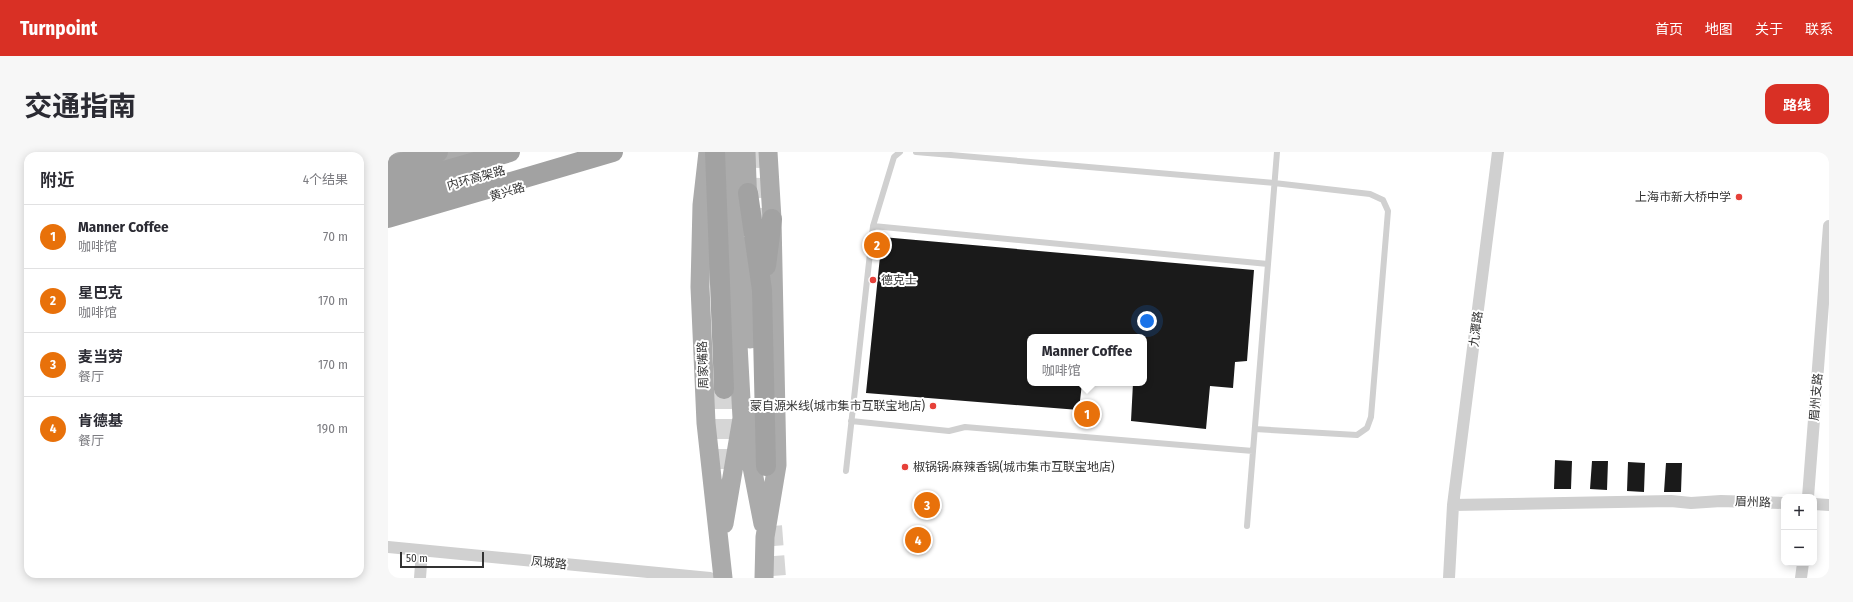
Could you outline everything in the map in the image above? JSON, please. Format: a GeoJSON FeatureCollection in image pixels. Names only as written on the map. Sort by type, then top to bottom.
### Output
{"type":"FeatureCollection","features":[{"type":"Feature","properties":{"kind":"highway"},"geometry":{"type":"LineString","coordinates":[[388,167],[438,152]]}},
{"type":"Feature","properties":{"kind":"highway","name":"内环高架路"},"geometry":{"type":"LineString","coordinates":[[388,187],[510,152]]}},
{"type":"Feature","properties":{"kind":"highway","name":"内环高架路"},"geometry":{"type":"LineString","coordinates":[[388,203],[563,152]]}},
{"type":"Feature","properties":{"kind":"highway"},"geometry":{"type":"LineString","coordinates":[[388,218],[613,152]]}},
{"type":"Feature","properties":{"kind":"highway"},"geometry":{"type":"LineString","coordinates":[[715,152],[724,389]]}},
{"type":"Feature","properties":{"kind":"highway"},"geometry":{"type":"LineString","coordinates":[[748,193],[762,290],[766,466]]}},
{"type":"Feature","properties":{"kind":"highway"},"geometry":{"type":"LineString","coordinates":[[762,290],[772,218]]}},
{"type":"Feature","properties":{"kind":"main road"},"geometry":{"type":"LineString","coordinates":[[388,156],[402,152]]}},
{"type":"Feature","properties":{"kind":"main road"},"geometry":{"type":"LineString","coordinates":[[388,177],[467,152]]}},
{"type":"Feature","properties":{"kind":"main road","name":"黄兴路"},"geometry":{"type":"LineString","coordinates":[[388,209],[585,152]]}},
{"type":"Feature","properties":{"kind":"main road","name":"黄兴路"},"geometry":{"type":"LineString","coordinates":[[388,227],[598,165],[624,152]]}},
{"type":"Feature","properties":{"kind":"main road","name":"周家嘴路"},"geometry":{"type":"LineString","coordinates":[[708,152],[702,205],[700,288],[706,423],[721,545],[723,578]]}},
{"type":"Feature","properties":{"kind":"main road"},"geometry":{"type":"LineString","coordinates":[[721,545],[742,418],[734,271],[736,198],[727,152]]}},
{"type":"Feature","properties":{"kind":"main road"},"geometry":{"type":"LineString","coordinates":[[746,152],[748,193],[752,467],[765,537]]}},
{"type":"Feature","properties":{"kind":"main road"},"geometry":{"type":"LineString","coordinates":[[764,578],[765,537],[777,465],[772,218],[768,152]]}},
{"type":"Feature","properties":{"kind":"street","name":"九潭路"},"geometry":{"type":"LineString","coordinates":[[1449,578],[1453,505],[1498,152]]}},
{"type":"Feature","properties":{"kind":"street","name":"眉州支路"},"geometry":{"type":"LineString","coordinates":[[1808,494],[1829,226]]}},
{"type":"Feature","properties":{"kind":"street","name":"眉州路"},"geometry":{"type":"LineString","coordinates":[[1453,505],[1663,501],[1690,503],[1721,501],[1781,503]]}},
{"type":"Feature","properties":{"kind":"street"},"geometry":{"type":"LineString","coordinates":[[1817,504],[1829,505]]}},
{"type":"Feature","properties":{"kind":"street","name":"凤城路"},"geometry":{"type":"LineString","coordinates":[[388,547],[710,578]]}},
{"type":"Feature","properties":{"kind":"street"},"geometry":{"type":"LineString","coordinates":[[420,578],[422,551]]}},
{"type":"Feature","properties":{"kind":"street"},"geometry":{"type":"LineString","coordinates":[[1802,578],[1803,566]]}},
{"type":"Feature","properties":{"kind":"lane"},"geometry":{"type":"LineString","coordinates":[[846,471],[873,226],[894,157],[900,152]]}},
{"type":"Feature","properties":{"kind":"lane"},"geometry":{"type":"LineString","coordinates":[[916,152],[1274,183],[1370,194],[1383,200],[1388,211],[1388,219],[1371,417],[1367,428],[1357,435],[1255,429]]}},
{"type":"Feature","properties":{"kind":"lane"},"geometry":{"type":"LineString","coordinates":[[1247,526],[1277,152]]}},
{"type":"Feature","properties":{"kind":"lane"},"geometry":{"type":"LineString","coordinates":[[873,226],[1268,264]]}},
{"type":"Feature","properties":{"kind":"lane"},"geometry":{"type":"LineString","coordinates":[[851,421],[949,431],[965,427],[1253,451]]}},
{"type":"Feature","properties":{"kind":"building"},"geometry":{"type":"Polygon","coordinates":[[[882,237],[1254,270],[1247,361],[1235,362],[1233,388],[1210,386],[1206,429],[1131,421],[1133,386],[1147,386],[1147,334],[1027,334],[1027,386],[1082,386],[1079,410],[866,393],[882,237]]]}},
{"type":"Feature","properties":{"kind":"building"},"geometry":{"type":"Polygon","coordinates":[[[1555,460],[1572,461],[1571,489],[1554,489],[1555,460]]]}},
{"type":"Feature","properties":{"kind":"building"},"geometry":{"type":"Polygon","coordinates":[[[1592,461],[1608,461],[1607,490],[1590,489],[1592,461]]]}},
{"type":"Feature","properties":{"kind":"building"},"geometry":{"type":"Polygon","coordinates":[[[1628,462],[1645,463],[1644,492],[1627,491],[1628,462]]]}},
{"type":"Feature","properties":{"kind":"building"},"geometry":{"type":"Polygon","coordinates":[[[1666,463],[1682,463],[1681,492],[1664,492],[1666,463]]]}},
{"type":"Feature","properties":{"kind":"tunnel"},"geometry":{"type":"LineString","coordinates":[[759,228],[760,152]]}},
{"type":"Feature","properties":{"kind":"tunnel"},"geometry":{"type":"LineString","coordinates":[[723,499],[724,389]]}},
{"type":"Feature","properties":{"kind":"tunnel"},"geometry":{"type":"LineString","coordinates":[[772,526],[776,578]]}},
{"type":"Feature","properties":{"kind":"place","name":"上海市新大桥中学"},"geometry":{"type":"Point","coordinates":[1739,197]}},
{"type":"Feature","properties":{"kind":"place","name":"星巴克"},"geometry":{"type":"Point","coordinates":[877,245]}},
{"type":"Feature","properties":{"kind":"place","name":"德克士"},"geometry":{"type":"Point","coordinates":[873,280]}},
{"type":"Feature","properties":{"kind":"place","name":"蒙自源米线(城市集市互联宝地店)"},"geometry":{"type":"Point","coordinates":[933,406]}},
{"type":"Feature","properties":{"kind":"place","name":"Manner Coffee"},"geometry":{"type":"Point","coordinates":[1087,414]}},
{"type":"Feature","properties":{"kind":"place","name":"椒锅锅·麻辣香锅(城市集市互联宝地店)"},"geometry":{"type":"Point","coordinates":[905,467]}},
{"type":"Feature","properties":{"kind":"place","name":"麦当劳"},"geometry":{"type":"Point","coordinates":[927,505]}},
{"type":"Feature","properties":{"kind":"place","name":"肯德基"},"geometry":{"type":"Point","coordinates":[918,540]}}]}
